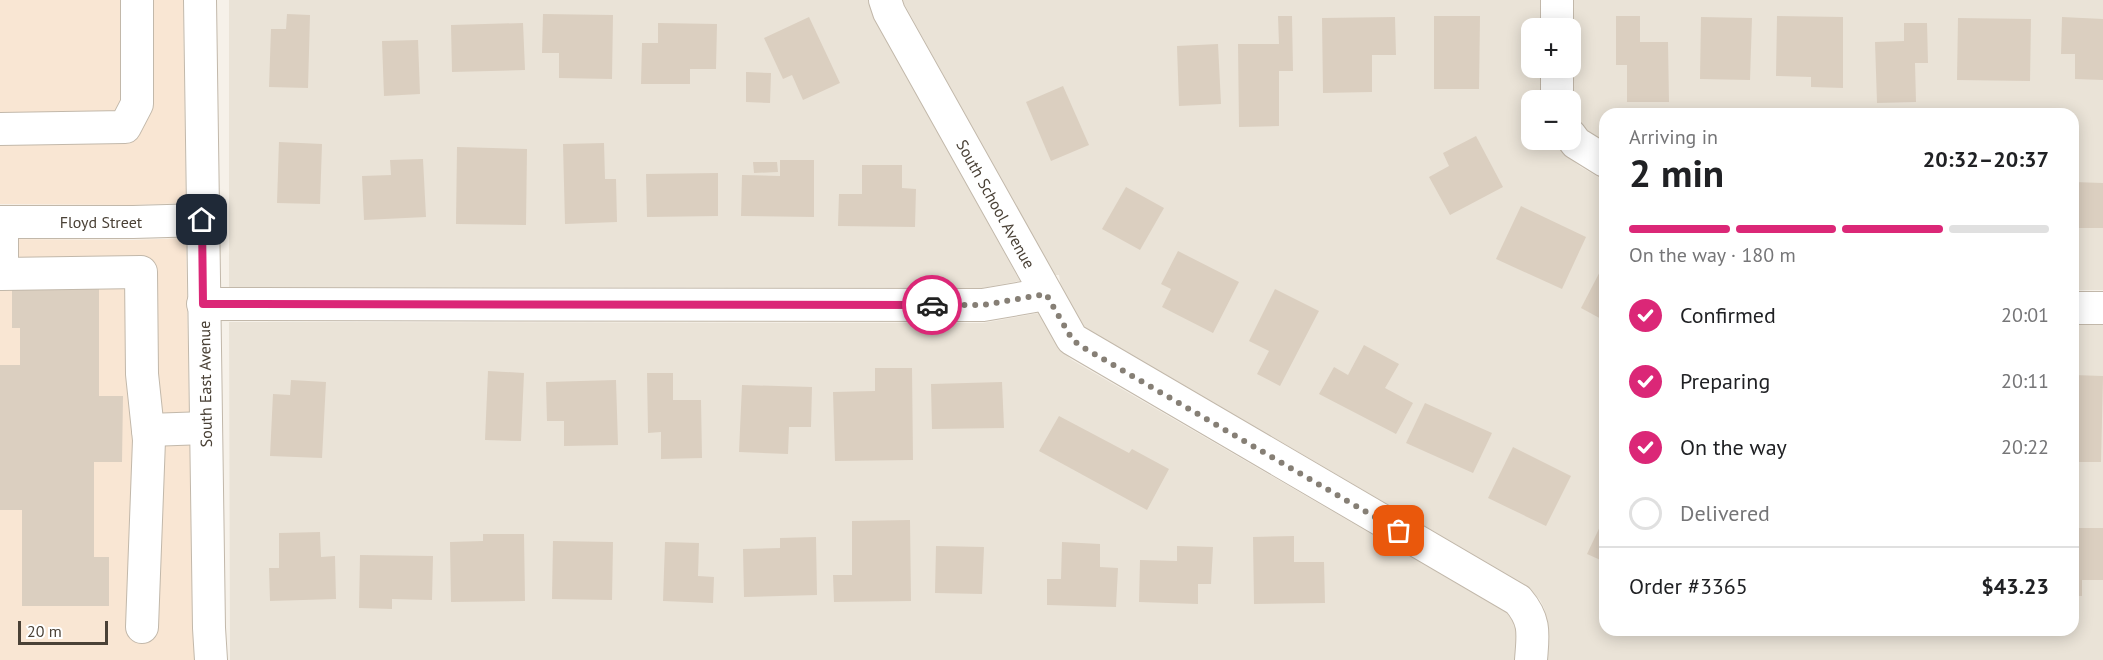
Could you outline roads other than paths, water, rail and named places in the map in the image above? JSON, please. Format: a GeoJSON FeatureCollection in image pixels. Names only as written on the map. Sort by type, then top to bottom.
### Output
{"type":"FeatureCollection","features":[{"type":"Feature","properties":{"kind":"street"},"geometry":{"type":"LineString","coordinates":[[0,129],[124,127],[136,104],[136,0]]}},
{"type":"Feature","properties":{"kind":"street","name":"South East Avenue"},"geometry":{"type":"LineString","coordinates":[[200,0],[203,304],[211,660]]}},
{"type":"Feature","properties":{"kind":"street","name":"South School Avenue"},"geometry":{"type":"LineString","coordinates":[[885,0],[889,12],[1072,339],[1518,600],[1529,612],[1533,630],[1531,660]]}},
{"type":"Feature","properties":{"kind":"street"},"geometry":{"type":"LineString","coordinates":[[1557,0],[1557,18]]}},
{"type":"Feature","properties":{"kind":"street"},"geometry":{"type":"LineString","coordinates":[[1581,146],[1599,157]]}},
{"type":"Feature","properties":{"kind":"street","name":"Floyd Street"},"geometry":{"type":"LineString","coordinates":[[1,222],[202,220]]}},
{"type":"Feature","properties":{"kind":"street"},"geometry":{"type":"LineString","coordinates":[[1,222],[2,274],[141,272],[142,374],[148,430],[142,627]]}},
{"type":"Feature","properties":{"kind":"street"},"geometry":{"type":"LineString","coordinates":[[203,304],[983,305],[1046,294]]}},
{"type":"Feature","properties":{"kind":"street"},"geometry":{"type":"LineString","coordinates":[[2079,308],[2103,308]]}},
{"type":"Feature","properties":{"kind":"street"},"geometry":{"type":"LineString","coordinates":[[148,430],[206,429]]}}]}
